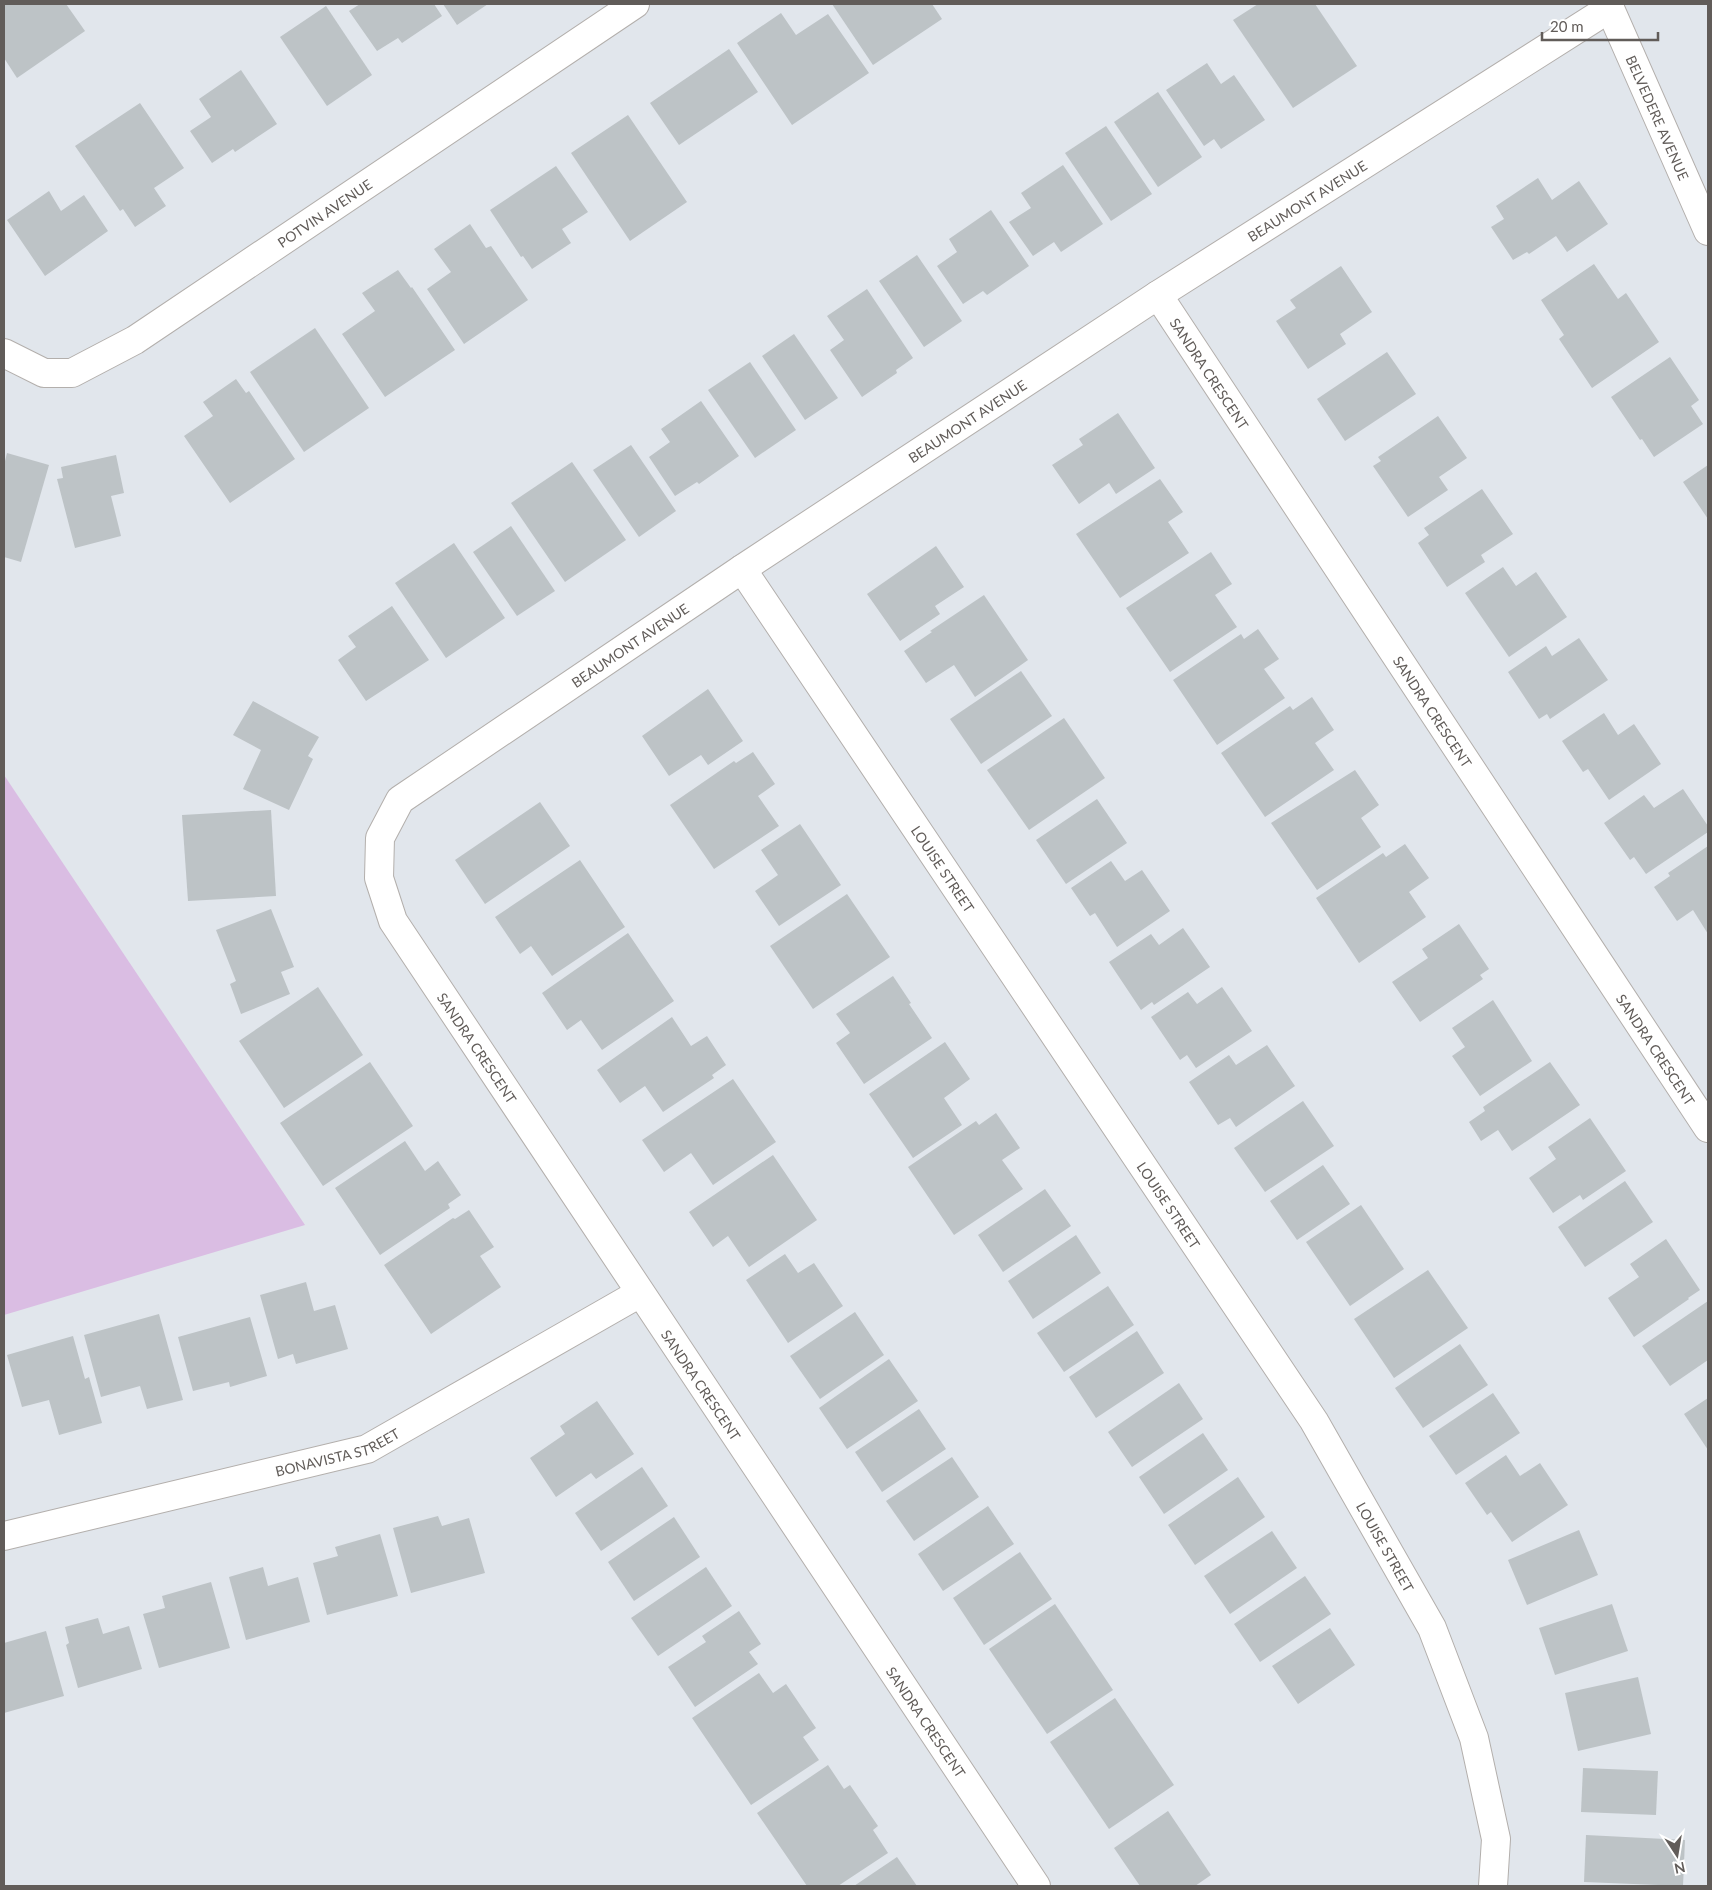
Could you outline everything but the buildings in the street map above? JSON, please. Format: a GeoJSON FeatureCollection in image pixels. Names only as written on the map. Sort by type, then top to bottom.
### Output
{"type":"FeatureCollection","features":[{"type":"Feature","properties":{"kind":"street","name":"POTVIN AVENUE"},"geometry":{"type":"LineString","coordinates":[[4,353],[44,373],[72,373],[135,340],[635,4]]}},
{"type":"Feature","properties":{"kind":"street","name":"BELVEDERE AVENUE"},"geometry":{"type":"LineString","coordinates":[[1609,6],[1708,231]]}},
{"type":"Feature","properties":{"kind":"street","name":"BEAUMONT AVENUE"},"geometry":{"type":"LineString","coordinates":[[379,878],[380,838],[400,800],[742,569],[1158,295],[1609,6]]}},
{"type":"Feature","properties":{"kind":"street","name":"SANDRA CRESCENT"},"geometry":{"type":"LineString","coordinates":[[1158,295],[1708,1128]]}},
{"type":"Feature","properties":{"kind":"street","name":"LOUISE STREET"},"geometry":{"type":"LineString","coordinates":[[742,569],[1314,1421],[1418,1602],[1432,1628],[1474,1738],[1496,1839],[1493,1886]]}},
{"type":"Feature","properties":{"kind":"street","name":"SANDRA CRESCENT"},"geometry":{"type":"LineString","coordinates":[[379,878],[393,921],[1036,1886]]}},
{"type":"Feature","properties":{"kind":"street","name":"BONAVISTA STREET"},"geometry":{"type":"LineString","coordinates":[[4,1536],[367,1449],[640,1293]]}},
{"type":"Feature","properties":{"kind":"shaded area"},"geometry":{"type":"Polygon","coordinates":[[[4,775],[305,1225],[4,1315],[4,775]]]}}]}
